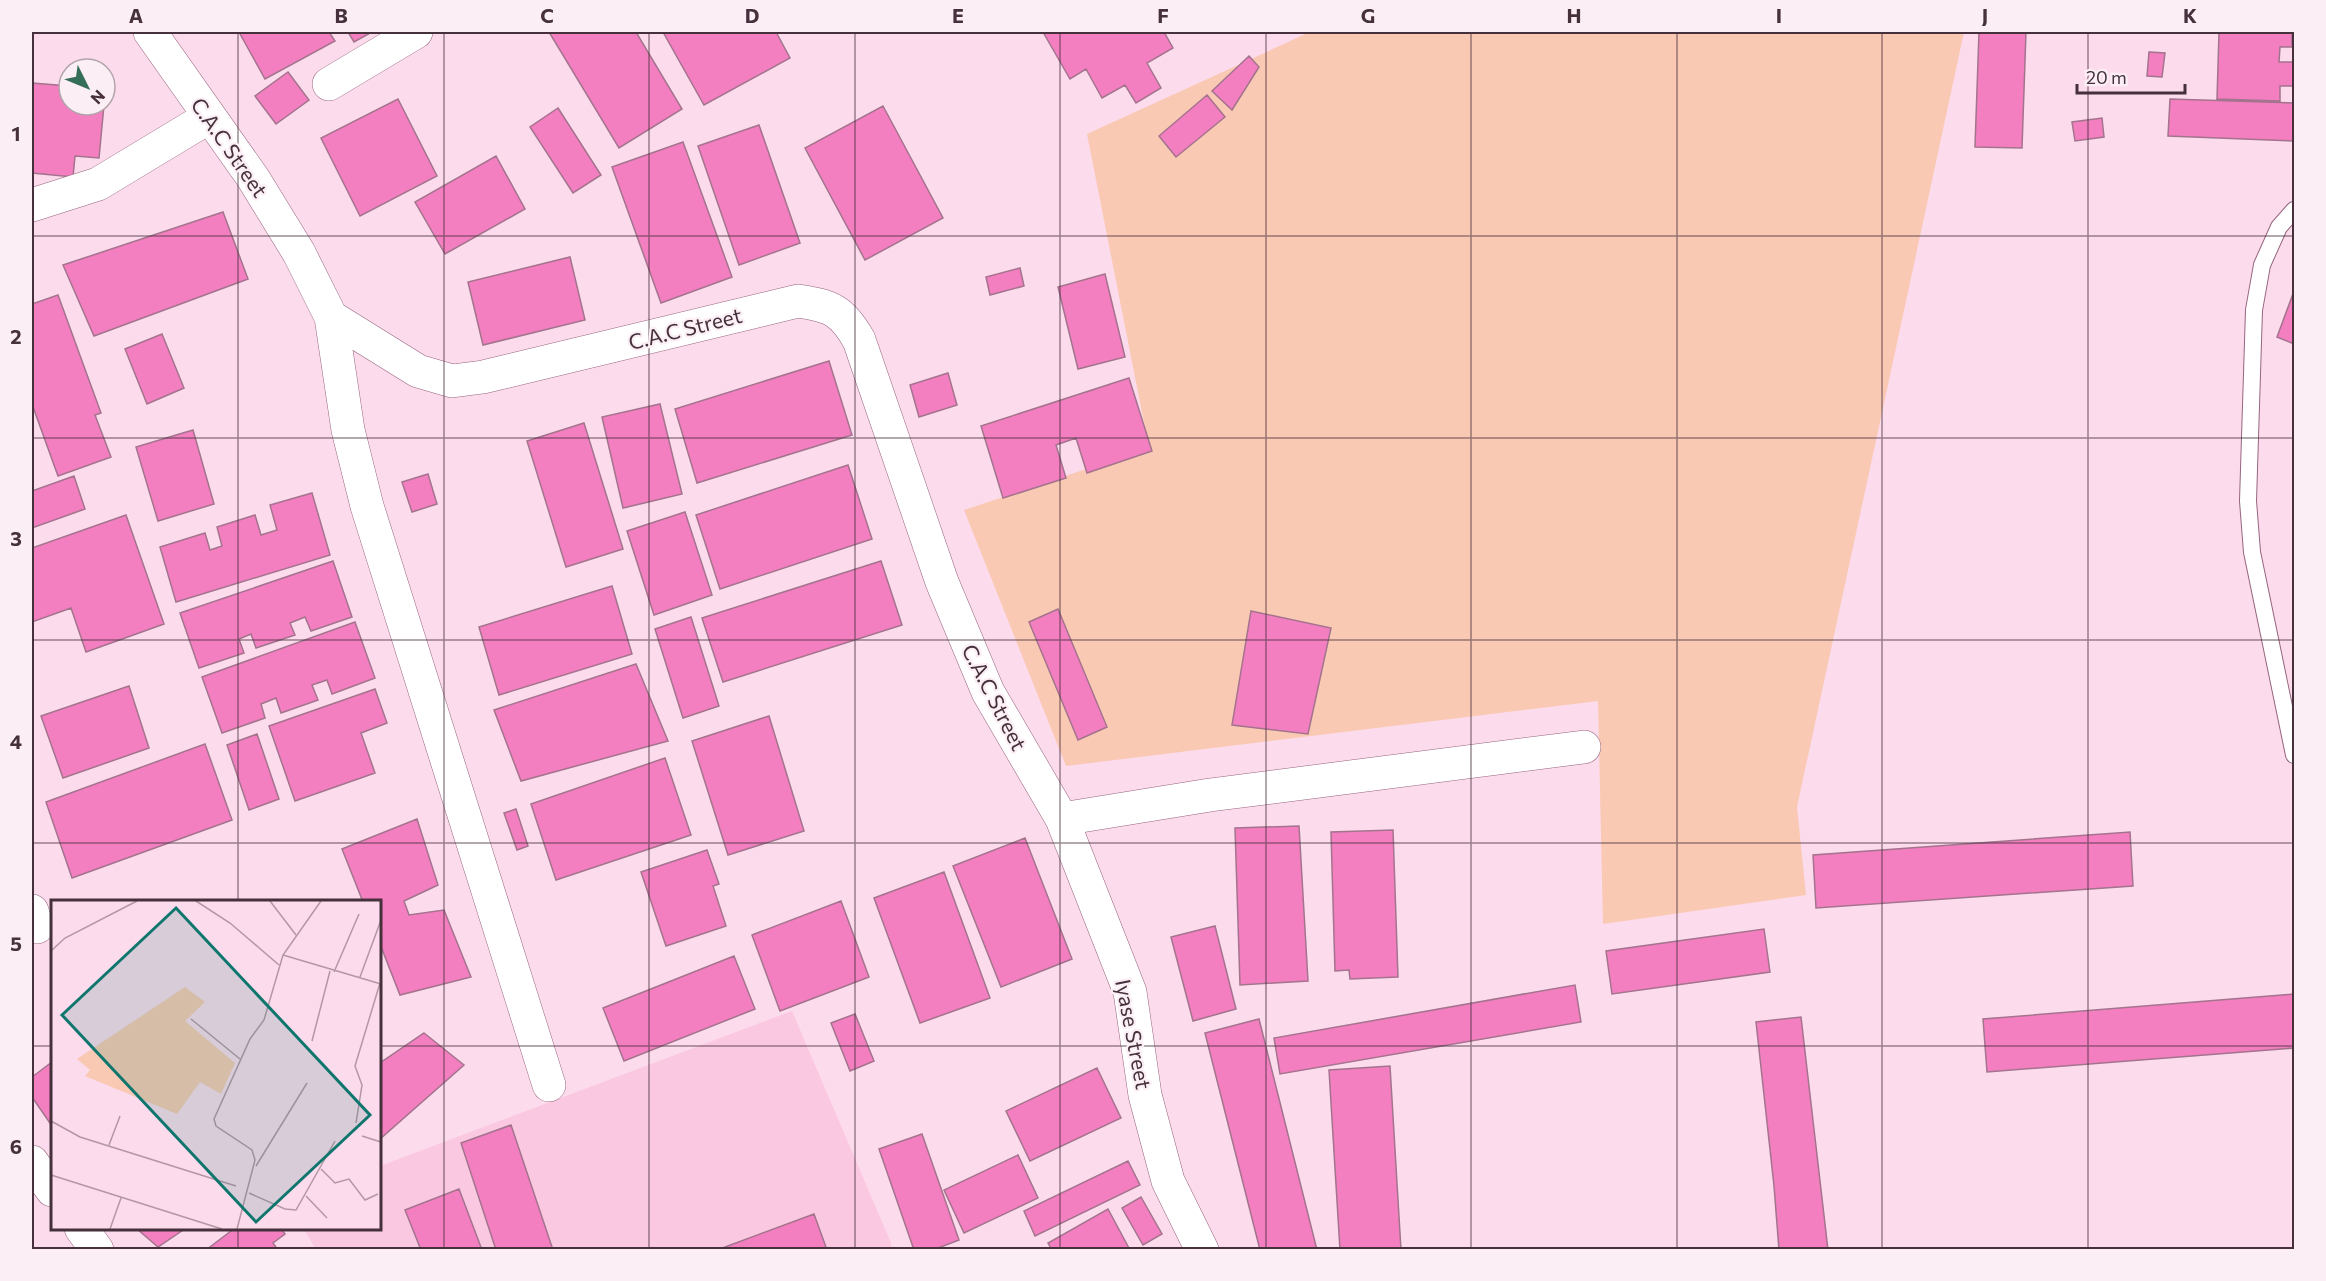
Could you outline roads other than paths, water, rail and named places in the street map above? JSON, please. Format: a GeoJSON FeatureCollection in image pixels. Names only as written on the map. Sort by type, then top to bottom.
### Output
{"type":"FeatureCollection","features":[{"type":"Feature","properties":{"kind":"street","name":"C.A.C Street"},"geometry":{"type":"LineString","coordinates":[[150,32],[253,178],[299,253],[331,318],[418,371],[452,381],[483,378],[798,301],[826,305],[849,323],[859,340],[942,582],[983,681],[1062,819]]}},
{"type":"Feature","properties":{"kind":"street"},"geometry":{"type":"LineString","coordinates":[[329,84],[416,32]]}},
{"type":"Feature","properties":{"kind":"street"},"geometry":{"type":"LineString","coordinates":[[32,205],[98,184],[209,117]]}},
{"type":"Feature","properties":{"kind":"street"},"geometry":{"type":"LineString","coordinates":[[331,318],[348,430],[367,506],[549,1084]]}},
{"type":"Feature","properties":{"kind":"street"},"geometry":{"type":"LineString","coordinates":[[1062,819],[1210,795],[1584,747]]}},
{"type":"Feature","properties":{"kind":"street","name":"Iyase Street"},"geometry":{"type":"LineString","coordinates":[[1062,819],[1130,992],[1145,1095],[1168,1181],[1202,1250]]}},
{"type":"Feature","properties":{"kind":"street"},"geometry":{"type":"LineString","coordinates":[[32,1162],[51,1189]]}},
{"type":"Feature","properties":{"kind":"street"},"geometry":{"type":"LineString","coordinates":[[82,1230],[97,1250]]}},
{"type":"Feature","properties":{"kind":"lane"},"geometry":{"type":"LineString","coordinates":[[2295,210],[2279,227],[2262,265],[2254,310],[2248,501],[2252,552],[2295,755]]}}]}
